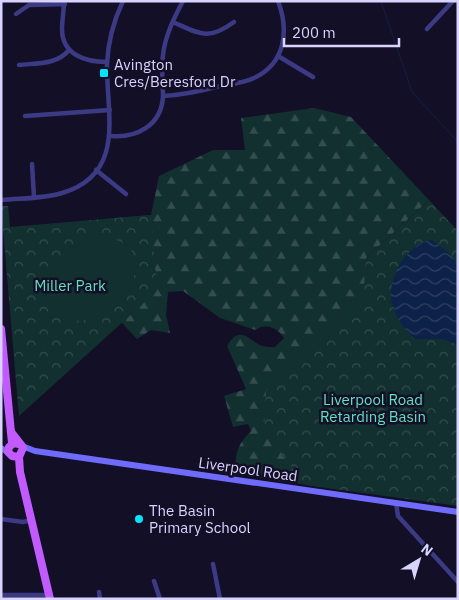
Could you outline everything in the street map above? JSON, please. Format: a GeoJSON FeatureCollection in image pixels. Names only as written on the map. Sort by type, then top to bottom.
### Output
{"type":"FeatureCollection","features":[{"type":"Feature","properties":{"kind":"main road"},"geometry":{"type":"LineString","coordinates":[[1,329],[13,449],[50,597]]}},
{"type":"Feature","properties":{"kind":"main road","name":"Liverpool Road"},"geometry":{"type":"LineString","coordinates":[[13,449],[458,512]]}},
{"type":"Feature","properties":{"kind":"street"},"geometry":{"type":"LineString","coordinates":[[1,200],[62,193],[78,186],[96,170],[108,148],[111,136],[107,62],[112,31],[123,1]]}},
{"type":"Feature","properties":{"kind":"street"},"geometry":{"type":"LineString","coordinates":[[111,136],[129,136],[144,130],[157,116],[163,96],[163,54],[173,22],[184,1]]}},
{"type":"Feature","properties":{"kind":"street"},"geometry":{"type":"LineString","coordinates":[[163,96],[186,94],[252,79],[270,67],[278,56],[283,44],[285,30],[278,1]]}},
{"type":"Feature","properties":{"kind":"street"},"geometry":{"type":"LineString","coordinates":[[427,29],[453,1]]}},
{"type":"Feature","properties":{"kind":"street"},"geometry":{"type":"LineString","coordinates":[[16,14],[29,5],[64,3],[62,34],[69,50],[90,62],[107,62]]}},
{"type":"Feature","properties":{"kind":"street"},"geometry":{"type":"LineString","coordinates":[[173,22],[195,32],[210,35],[222,31],[234,22]]}},
{"type":"Feature","properties":{"kind":"street"},"geometry":{"type":"LineString","coordinates":[[19,64],[50,62],[59,59],[69,50]]}},
{"type":"Feature","properties":{"kind":"street"},"geometry":{"type":"LineString","coordinates":[[278,56],[313,77]]}},
{"type":"Feature","properties":{"kind":"street"},"geometry":{"type":"LineString","coordinates":[[24,116],[110,110]]}},
{"type":"Feature","properties":{"kind":"street"},"geometry":{"type":"LineString","coordinates":[[32,164],[34,197]]}},
{"type":"Feature","properties":{"kind":"street"},"geometry":{"type":"LineString","coordinates":[[96,170],[126,194]]}},
{"type":"Feature","properties":{"kind":"street"},"geometry":{"type":"LineString","coordinates":[[396,503],[398,516],[458,582]]}},
{"type":"Feature","properties":{"kind":"street"},"geometry":{"type":"LineString","coordinates":[[1,520],[23,522],[32,520]]}},
{"type":"Feature","properties":{"kind":"street"},"geometry":{"type":"LineString","coordinates":[[213,564],[220,599]]}},
{"type":"Feature","properties":{"kind":"street"},"geometry":{"type":"LineString","coordinates":[[154,581],[160,599]]}},
{"type":"Feature","properties":{"kind":"street"},"geometry":{"type":"LineString","coordinates":[[98,592],[100,599]]}},
{"type":"Feature","properties":{"kind":"street"},"geometry":{"type":"LineString","coordinates":[[1,595],[50,597]]}},
{"type":"Feature","properties":{"kind":"green space"},"geometry":{"type":"Polygon","coordinates":[[[314,108],[351,117],[429,200],[366,258],[383,298],[342,490],[236,474],[239,446],[251,431],[248,424],[233,427],[224,396],[246,389],[227,346],[232,339],[241,335],[266,347],[275,347],[284,338],[271,327],[255,330],[220,318],[183,291],[168,292],[166,315],[170,333],[151,330],[137,339],[122,323],[127,307],[104,219],[151,215],[159,176],[213,150],[245,150],[241,118],[314,108]]]}},
{"type":"Feature","properties":{"kind":"green space","name":"Liverpool Road Retarding Basin"},"geometry":{"type":"Polygon","coordinates":[[[429,200],[458,231],[458,506],[305,485],[264,431],[266,391],[363,299],[366,258],[429,200]]]}},
{"type":"Feature","properties":{"kind":"green space","name":"Miller Park"},"geometry":{"type":"Polygon","coordinates":[[[1,206],[8,206],[10,227],[151,215],[157,291],[19,416],[1,206]]]}},
{"type":"Feature","properties":{"kind":"green space"},"geometry":{"type":"Polygon","coordinates":[[[102,237],[122,243],[133,254],[136,268],[131,284],[122,299],[108,311],[91,319],[70,319],[57,310],[49,292],[54,270],[61,260],[80,245],[102,237]]]}},
{"type":"Feature","properties":{"kind":"water"},"geometry":{"type":"Polygon","coordinates":[[[432,240],[449,253],[458,265],[458,345],[442,339],[416,339],[401,324],[392,304],[392,284],[400,264],[414,248],[432,240]]]}},
{"type":"Feature","properties":{"kind":"waterway"},"geometry":{"type":"LineString","coordinates":[[381,1],[412,92],[458,142]]}},
{"type":"Feature","properties":{"kind":"place","name":"Avington Cres/Beresford Dr"},"geometry":{"type":"Point","coordinates":[104,73]}},
{"type":"Feature","properties":{"kind":"place","name":"The Basin Primary School"},"geometry":{"type":"Point","coordinates":[139,519]}}]}
